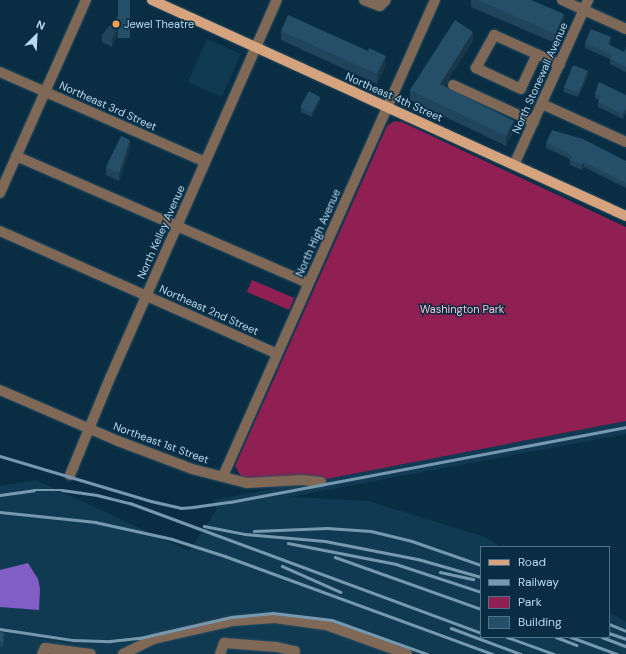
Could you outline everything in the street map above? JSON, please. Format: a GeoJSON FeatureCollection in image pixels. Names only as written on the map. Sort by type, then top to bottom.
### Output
{"type":"FeatureCollection","features":[{"type":"Feature","properties":{"kind":"main road","name":"Northeast 4th Street"},"geometry":{"type":"LineString","coordinates":[[152,0],[626,216]]}},
{"type":"Feature","properties":{"kind":"street"},"geometry":{"type":"LineString","coordinates":[[0,193],[44,91],[86,0]]}},
{"type":"Feature","properties":{"kind":"street","name":"North Kelley Avenue"},"geometry":{"type":"LineString","coordinates":[[70,475],[88,428],[277,0]]}},
{"type":"Feature","properties":{"kind":"street"},"geometry":{"type":"LineString","coordinates":[[364,0],[380,6],[386,0]]}},
{"type":"Feature","properties":{"kind":"street","name":"North High Avenue"},"geometry":{"type":"LineString","coordinates":[[223,476],[435,0]]}},
{"type":"Feature","properties":{"kind":"street"},"geometry":{"type":"LineString","coordinates":[[562,0],[626,29]]}},
{"type":"Feature","properties":{"kind":"street","name":"North Stonewall Avenue"},"geometry":{"type":"LineString","coordinates":[[514,165],[588,0]]}},
{"type":"Feature","properties":{"kind":"street"},"geometry":{"type":"LineString","coordinates":[[537,54],[521,89],[476,68],[494,35],[560,64]]}},
{"type":"Feature","properties":{"kind":"street","name":"Northeast 3rd Street"},"geometry":{"type":"LineString","coordinates":[[0,72],[205,162]]}},
{"type":"Feature","properties":{"kind":"street"},"geometry":{"type":"LineString","coordinates":[[454,85],[534,122]]}},
{"type":"Feature","properties":{"kind":"street"},"geometry":{"type":"LineString","coordinates":[[542,104],[626,142]]}},
{"type":"Feature","properties":{"kind":"street"},"geometry":{"type":"LineString","coordinates":[[16,156],[308,284]]}},
{"type":"Feature","properties":{"kind":"street","name":"Northeast 2nd Street"},"geometry":{"type":"LineString","coordinates":[[0,231],[277,354]]}},
{"type":"Feature","properties":{"kind":"street","name":"Northeast 1st Street"},"geometry":{"type":"LineString","coordinates":[[0,390],[182,466],[253,484],[302,480],[321,482]]}},
{"type":"Feature","properties":{"kind":"street"},"geometry":{"type":"LineString","coordinates":[[123,654],[154,639],[232,621],[276,618],[326,625],[407,654]]}},
{"type":"Feature","properties":{"kind":"street"},"geometry":{"type":"LineString","coordinates":[[220,654],[224,643],[277,647],[295,651],[294,654]]}},
{"type":"Feature","properties":{"kind":"street"},"geometry":{"type":"LineString","coordinates":[[42,654],[45,648],[91,654]]}},
{"type":"Feature","properties":{"kind":"shaded area"},"geometry":{"type":"Polygon","coordinates":[[[207,39],[241,54],[222,97],[188,82],[207,39]]]}},
{"type":"Feature","properties":{"kind":"shaded area"},"geometry":{"type":"Polygon","coordinates":[[[626,421],[626,434],[289,497],[368,501],[485,537],[499,546],[480,546],[480,638],[610,638],[610,613],[626,622],[626,654],[0,654],[0,486],[36,480],[189,551],[216,511],[214,500],[626,421]]]}},
{"type":"Feature","properties":{"kind":"shaded area"},"geometry":{"type":"Polygon","coordinates":[[[28,563],[38,579],[40,589],[39,610],[0,607],[0,570],[28,563]]]}},
{"type":"Feature","properties":{"kind":"green space","name":"Washington Park"},"geometry":{"type":"Polygon","coordinates":[[[394,121],[402,122],[626,227],[626,421],[326,479],[317,476],[261,479],[242,478],[235,466],[387,126],[394,121]]]}},
{"type":"Feature","properties":{"kind":"green space"},"geometry":{"type":"Polygon","coordinates":[[[252,280],[294,298],[289,310],[247,292],[252,280]]]}},
{"type":"Feature","properties":{"kind":"building"},"geometry":{"type":"Polygon","coordinates":[[[118,0],[130,0],[130,38],[118,38],[118,0]]]}},
{"type":"Feature","properties":{"kind":"building"},"geometry":{"type":"Polygon","coordinates":[[[478,0],[531,0],[564,14],[555,34],[478,0]]]}},
{"type":"Feature","properties":{"kind":"building"},"geometry":{"type":"Polygon","coordinates":[[[288,15],[368,51],[369,48],[386,56],[377,74],[281,31],[288,15]]]}},
{"type":"Feature","properties":{"kind":"building"},"geometry":{"type":"Polygon","coordinates":[[[455,20],[473,32],[440,84],[514,121],[506,136],[410,90],[455,20]]]}},
{"type":"Feature","properties":{"kind":"building"},"geometry":{"type":"Polygon","coordinates":[[[591,29],[611,37],[608,44],[624,52],[626,47],[626,67],[610,59],[612,55],[585,43],[591,29]]]}},
{"type":"Feature","properties":{"kind":"building"},"geometry":{"type":"Polygon","coordinates":[[[573,65],[588,71],[579,93],[564,87],[573,65]]]}},
{"type":"Feature","properties":{"kind":"building"},"geometry":{"type":"Polygon","coordinates":[[[599,82],[626,95],[626,110],[625,109],[623,114],[598,102],[601,96],[595,93],[599,82]]]}},
{"type":"Feature","properties":{"kind":"building"},"geometry":{"type":"Polygon","coordinates":[[[309,91],[320,97],[312,113],[300,107],[309,91]]]}},
{"type":"Feature","properties":{"kind":"building"},"geometry":{"type":"Polygon","coordinates":[[[552,130],[583,139],[626,161],[626,183],[584,162],[582,165],[570,160],[572,157],[568,153],[546,143],[552,130]]]}},
{"type":"Feature","properties":{"kind":"building"},"geometry":{"type":"Polygon","coordinates":[[[121,136],[130,140],[119,173],[106,167],[121,136]]]}},
{"type":"Feature","properties":{"kind":"building"},"geometry":{"type":"Polygon","coordinates":[[[0,632],[4,633],[3,642],[0,642],[0,632]]]}},
{"type":"Feature","properties":{"kind":"railway"},"geometry":{"type":"LineString","coordinates":[[0,456],[151,501],[181,508],[230,502],[626,427]]}},
{"type":"Feature","properties":{"kind":"railway"},"geometry":{"type":"LineString","coordinates":[[0,495],[34,490],[62,490],[97,495],[130,503],[480,633]]}},
{"type":"Feature","properties":{"kind":"railway"},"geometry":{"type":"LineString","coordinates":[[0,512],[95,522],[172,539],[225,556],[493,654]]}},
{"type":"Feature","properties":{"kind":"railway"},"geometry":{"type":"LineString","coordinates":[[204,526],[245,534],[325,541],[418,559],[480,577]]}},
{"type":"Feature","properties":{"kind":"railway"},"geometry":{"type":"LineString","coordinates":[[254,531],[327,528],[371,531],[412,541],[480,565]]}},
{"type":"Feature","properties":{"kind":"railway"},"geometry":{"type":"LineString","coordinates":[[288,543],[396,564],[480,592]]}},
{"type":"Feature","properties":{"kind":"railway"},"geometry":{"type":"LineString","coordinates":[[335,557],[480,609]]}},
{"type":"Feature","properties":{"kind":"railway"},"geometry":{"type":"LineString","coordinates":[[282,566],[341,592]]}},
{"type":"Feature","properties":{"kind":"railway"},"geometry":{"type":"LineString","coordinates":[[440,572],[473,579]]}},
{"type":"Feature","properties":{"kind":"railway"},"geometry":{"type":"LineString","coordinates":[[0,629],[73,640],[110,641],[140,638],[232,617],[273,613],[332,620],[427,654]]}},
{"type":"Feature","properties":{"kind":"railway"},"geometry":{"type":"LineString","coordinates":[[610,624],[626,631]]}},
{"type":"Feature","properties":{"kind":"railway"},"geometry":{"type":"LineString","coordinates":[[451,628],[521,654]]}},
{"type":"Feature","properties":{"kind":"railway"},"geometry":{"type":"LineString","coordinates":[[610,633],[626,639]]}},
{"type":"Feature","properties":{"kind":"railway"},"geometry":{"type":"LineString","coordinates":[[510,638],[554,654]]}},
{"type":"Feature","properties":{"kind":"railway"},"geometry":{"type":"LineString","coordinates":[[559,638],[577,645]]}},
{"type":"Feature","properties":{"kind":"railway"},"geometry":{"type":"LineString","coordinates":[[574,638],[617,654]]}},
{"type":"Feature","properties":{"kind":"railway"},"geometry":{"type":"LineString","coordinates":[[605,638],[626,646]]}},
{"type":"Feature","properties":{"kind":"place","name":"Jewel Theatre"},"geometry":{"type":"Point","coordinates":[116,24]}}]}
